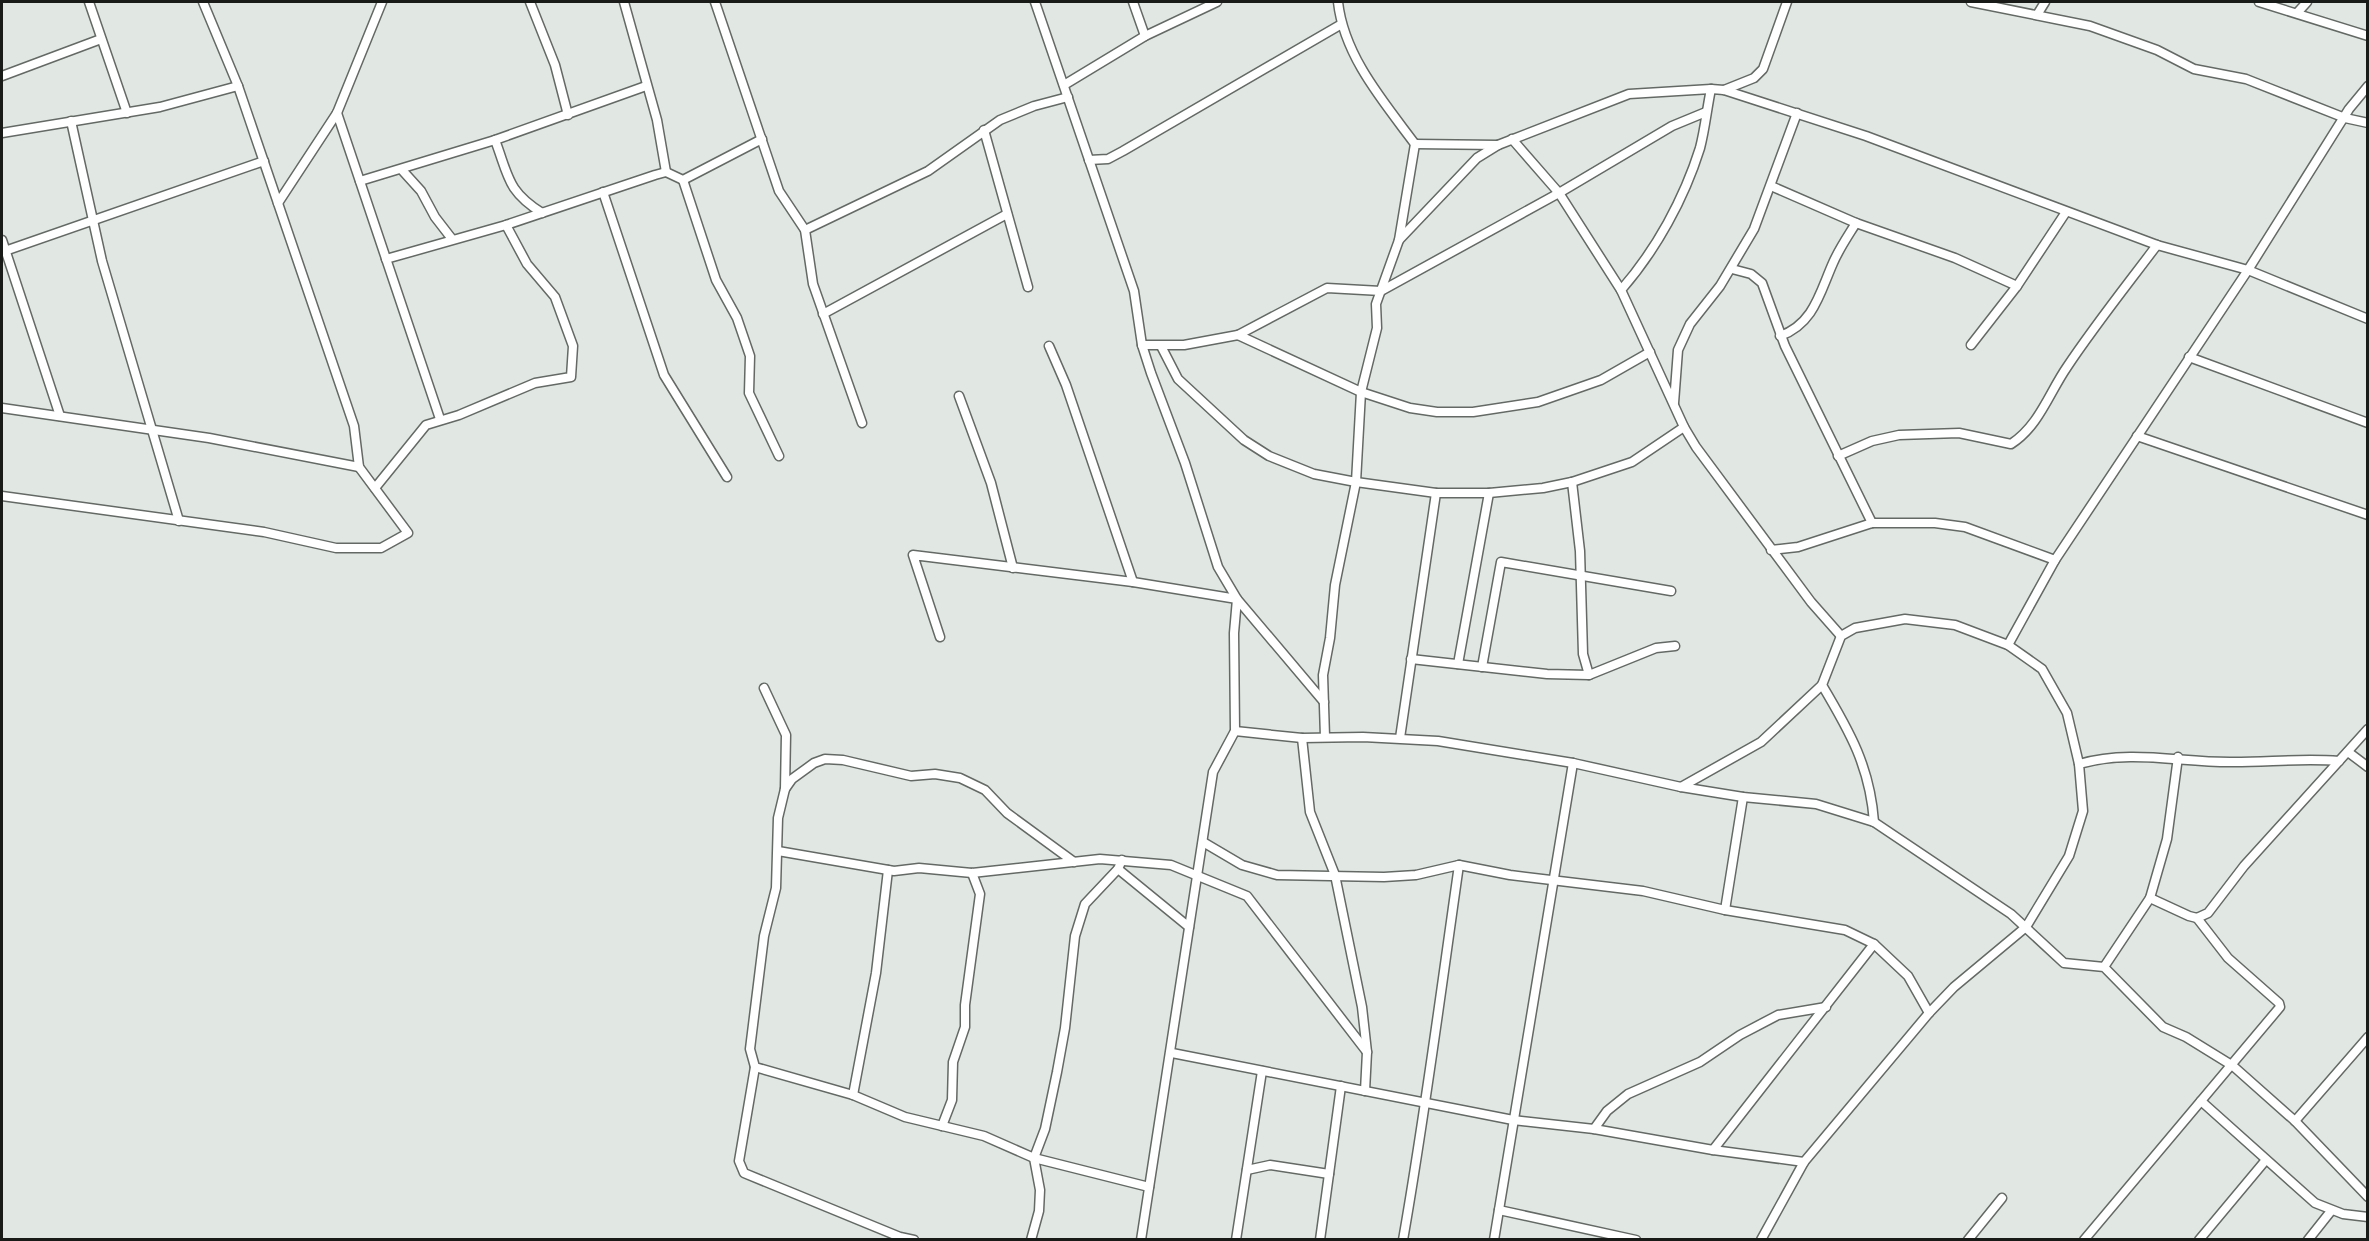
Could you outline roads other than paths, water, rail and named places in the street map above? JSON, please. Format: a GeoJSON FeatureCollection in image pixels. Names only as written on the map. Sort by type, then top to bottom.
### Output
{"type":"FeatureCollection","features":[{"type":"Feature","properties":{"kind":"street"},"geometry":{"type":"LineString","coordinates":[[89,2],[127,113]]}},
{"type":"Feature","properties":{"kind":"street"},"geometry":{"type":"LineString","coordinates":[[2,495],[264,532],[300,542],[336,548],[381,548],[408,533],[359,467],[354,426],[238,86],[203,2]]}},
{"type":"Feature","properties":{"kind":"street"},"geometry":{"type":"LineString","coordinates":[[278,202],[337,113],[382,2]]}},
{"type":"Feature","properties":{"kind":"street"},"geometry":{"type":"LineString","coordinates":[[530,2],[555,65],[568,115]]}},
{"type":"Feature","properties":{"kind":"street"},"geometry":{"type":"LineString","coordinates":[[624,2],[657,120],[666,172]]}},
{"type":"Feature","properties":{"kind":"street"},"geometry":{"type":"LineString","coordinates":[[715,2],[779,191],[805,230],[813,284],[862,423]]}},
{"type":"Feature","properties":{"kind":"street"},"geometry":{"type":"LineString","coordinates":[[1035,2],[1134,291],[1142,345],[1185,463],[1218,567],[1237,599],[1324,702]]}},
{"type":"Feature","properties":{"kind":"street"},"geometry":{"type":"LineString","coordinates":[[1133,2],[1145,36]]}},
{"type":"Feature","properties":{"kind":"street"},"geometry":{"type":"LineString","coordinates":[[1064,85],[1145,36],[1217,2]]}},
{"type":"Feature","properties":{"kind":"street"},"geometry":{"type":"LineString","coordinates":[[1325,737],[1323,675],[1330,638],[1331,613],[1356,482],[1361,392],[1377,328],[1376,304],[1399,240],[1415,144],[1372,87],[1340,25],[1338,2]]}},
{"type":"Feature","properties":{"kind":"street"},"geometry":{"type":"LineString","coordinates":[[1724,90],[1754,78],[1763,69],[1787,2]]}},
{"type":"Feature","properties":{"kind":"street"},"geometry":{"type":"LineString","coordinates":[[1971,2],[2090,26],[2157,50],[2194,69],[2246,79],[2345,118],[2367,123]]}},
{"type":"Feature","properties":{"kind":"street"},"geometry":{"type":"LineString","coordinates":[[2037,15],[2045,2]]}},
{"type":"Feature","properties":{"kind":"street"},"geometry":{"type":"LineString","coordinates":[[2259,2],[2367,36]]}},
{"type":"Feature","properties":{"kind":"street"},"geometry":{"type":"LineString","coordinates":[[2297,13],[2307,2]]}},
{"type":"Feature","properties":{"kind":"street"},"geometry":{"type":"LineString","coordinates":[[1089,160],[1108,159],[1123,152],[1340,25]]}},
{"type":"Feature","properties":{"kind":"street"},"geometry":{"type":"LineString","coordinates":[[2,76],[101,39]]}},
{"type":"Feature","properties":{"kind":"street"},"geometry":{"type":"LineString","coordinates":[[2,133],[175,104],[238,86]]}},
{"type":"Feature","properties":{"kind":"street"},"geometry":{"type":"LineString","coordinates":[[360,181],[495,140],[646,86]]}},
{"type":"Feature","properties":{"kind":"street"},"geometry":{"type":"LineString","coordinates":[[2008,645],[2055,560],[2367,86]]}},
{"type":"Feature","properties":{"kind":"street"},"geometry":{"type":"LineString","coordinates":[[1621,290],[1647,260],[1683,190],[1700,147],[1711,89]]}},
{"type":"Feature","properties":{"kind":"street"},"geometry":{"type":"LineString","coordinates":[[1399,240],[1477,158],[1498,144],[1629,94],[1724,90],[1797,113],[2157,244],[2248,270],[2367,319]]}},
{"type":"Feature","properties":{"kind":"street"},"geometry":{"type":"LineString","coordinates":[[805,230],[928,171],[984,130],[1013,113],[1068,97]]}},
{"type":"Feature","properties":{"kind":"street"},"geometry":{"type":"LineString","coordinates":[[1142,345],[1184,345],[1238,335],[1327,288],[1381,291],[1559,193],[1672,126],[1706,112]]}},
{"type":"Feature","properties":{"kind":"street"},"geometry":{"type":"LineString","coordinates":[[337,113],[440,418]]}},
{"type":"Feature","properties":{"kind":"street"},"geometry":{"type":"LineString","coordinates":[[1674,404],[1678,350],[1690,324],[1732,268],[1754,229],[1797,113]]}},
{"type":"Feature","properties":{"kind":"street"},"geometry":{"type":"LineString","coordinates":[[71,121],[91,221],[179,521]]}},
{"type":"Feature","properties":{"kind":"street"},"geometry":{"type":"LineString","coordinates":[[984,130],[1028,287]]}},
{"type":"Feature","properties":{"kind":"street"},"geometry":{"type":"LineString","coordinates":[[683,180],[762,139]]}},
{"type":"Feature","properties":{"kind":"street"},"geometry":{"type":"LineString","coordinates":[[1512,139],[1559,193],[1621,290],[1684,427],[1810,602],[1841,636]]}},
{"type":"Feature","properties":{"kind":"street"},"geometry":{"type":"LineString","coordinates":[[495,140],[512,188],[524,202],[542,213]]}},
{"type":"Feature","properties":{"kind":"street"},"geometry":{"type":"LineString","coordinates":[[1415,144],[1498,144]]}},
{"type":"Feature","properties":{"kind":"street"},"geometry":{"type":"LineString","coordinates":[[3,251],[264,161]]}},
{"type":"Feature","properties":{"kind":"street"},"geometry":{"type":"LineString","coordinates":[[402,170],[421,191],[438,223],[452,239]]}},
{"type":"Feature","properties":{"kind":"street"},"geometry":{"type":"LineString","coordinates":[[386,259],[506,225],[666,172],[683,180],[717,280],[736,318],[750,356],[749,393],[778,456]]}},
{"type":"Feature","properties":{"kind":"street"},"geometry":{"type":"LineString","coordinates":[[1771,186],[1856,223],[1955,258],[2017,286]]}},
{"type":"Feature","properties":{"kind":"street"},"geometry":{"type":"LineString","coordinates":[[603,192],[664,375],[727,477]]}},
{"type":"Feature","properties":{"kind":"street"},"geometry":{"type":"LineString","coordinates":[[1971,345],[2017,286],[2067,212]]}},
{"type":"Feature","properties":{"kind":"street"},"geometry":{"type":"LineString","coordinates":[[823,314],[1008,214]]}},
{"type":"Feature","properties":{"kind":"street"},"geometry":{"type":"LineString","coordinates":[[1780,336],[1798,328],[1817,304],[1833,263],[1856,223]]}},
{"type":"Feature","properties":{"kind":"street"},"geometry":{"type":"LineString","coordinates":[[375,488],[426,425],[440,418],[459,415],[535,383],[571,377],[573,346],[555,297],[527,264],[506,225]]}},
{"type":"Feature","properties":{"kind":"street"},"geometry":{"type":"LineString","coordinates":[[2,240],[3,251],[60,416]]}},
{"type":"Feature","properties":{"kind":"street"},"geometry":{"type":"LineString","coordinates":[[1838,456],[1856,446],[1899,435],[1959,433],[2011,444],[2038,417],[2066,368],[2157,244]]}},
{"type":"Feature","properties":{"kind":"street"},"geometry":{"type":"LineString","coordinates":[[1732,268],[1751,274],[1761,283],[1780,336],[1872,523]]}},
{"type":"Feature","properties":{"kind":"street"},"geometry":{"type":"LineString","coordinates":[[1238,335],[1361,392],[1410,408],[1437,412],[1504,408],[1571,393],[1601,380],[1650,352]]}},
{"type":"Feature","properties":{"kind":"street"},"geometry":{"type":"LineString","coordinates":[[1049,346],[1070,395],[1133,582]]}},
{"type":"Feature","properties":{"kind":"street"},"geometry":{"type":"LineString","coordinates":[[1161,346],[1178,380],[1244,440],[1269,456],[1314,474],[1356,482],[1436,493],[1489,493],[1572,482],[1632,462],[1684,427]]}},
{"type":"Feature","properties":{"kind":"street"},"geometry":{"type":"LineString","coordinates":[[2189,357],[2367,423]]}},
{"type":"Feature","properties":{"kind":"street"},"geometry":{"type":"LineString","coordinates":[[959,396],[991,483],[1013,568]]}},
{"type":"Feature","properties":{"kind":"street"},"geometry":{"type":"LineString","coordinates":[[2,408],[209,438],[359,467]]}},
{"type":"Feature","properties":{"kind":"street"},"geometry":{"type":"LineString","coordinates":[[2137,436],[2367,515]]}},
{"type":"Feature","properties":{"kind":"street"},"geometry":{"type":"LineString","coordinates":[[1572,482],[1580,551],[1583,654],[1589,675]]}},
{"type":"Feature","properties":{"kind":"street"},"geometry":{"type":"LineString","coordinates":[[1400,738],[1436,493]]}},
{"type":"Feature","properties":{"kind":"street"},"geometry":{"type":"LineString","coordinates":[[1458,664],[1489,493]]}},
{"type":"Feature","properties":{"kind":"street"},"geometry":{"type":"LineString","coordinates":[[1771,550],[1798,547],[1872,523],[1935,523],[1965,527],[2055,560]]}},
{"type":"Feature","properties":{"kind":"street"},"geometry":{"type":"LineString","coordinates":[[940,637],[913,555],[1133,582],[1237,599]]}},
{"type":"Feature","properties":{"kind":"street"},"geometry":{"type":"LineString","coordinates":[[1482,668],[1501,562],[1671,591]]}},
{"type":"Feature","properties":{"kind":"street"},"geometry":{"type":"LineString","coordinates":[[1141,1239],[1172,1053],[1196,873],[1213,772],[1235,731],[1234,633],[1237,599]]}},
{"type":"Feature","properties":{"kind":"street"},"geometry":{"type":"LineString","coordinates":[[1681,787],[1761,742],[1822,685],[1841,636],[1855,628],[1905,619],[1955,626],[2008,645],[2042,669],[2059,694],[2072,724],[2079,764],[2083,811],[2078,835],[2069,856],[2026,927],[1954,987],[1929,1013],[1804,1162],[1761,1239]]}},
{"type":"Feature","properties":{"kind":"street"},"geometry":{"type":"LineString","coordinates":[[1411,659],[1482,668],[1589,675],[1656,648],[1675,646]]}},
{"type":"Feature","properties":{"kind":"street"},"geometry":{"type":"LineString","coordinates":[[1822,685],[1852,734],[1867,771],[1874,822]]}},
{"type":"Feature","properties":{"kind":"street"},"geometry":{"type":"LineString","coordinates":[[764,688],[786,735],[785,789],[778,818],[776,888],[764,936],[750,1048],[755,1067],[739,1161],[744,1173],[900,1236],[914,1239]]}},
{"type":"Feature","properties":{"kind":"street"},"geometry":{"type":"LineString","coordinates":[[2197,918],[2208,913],[2244,866],[2367,729]]}},
{"type":"Feature","properties":{"kind":"street"},"geometry":{"type":"LineString","coordinates":[[1235,731],[1302,738],[1400,738],[1438,741],[1573,763],[1681,787],[1743,797],[1816,804],[1874,822],[2026,927],[2064,963],[2104,967],[2163,1027],[2186,1037],[2233,1066],[2295,1121],[2367,1197]]}},
{"type":"Feature","properties":{"kind":"street"},"geometry":{"type":"LineString","coordinates":[[1302,738],[1310,812],[1335,875],[1362,1006],[1367,1052],[1365,1091]]}},
{"type":"Feature","properties":{"kind":"street"},"geometry":{"type":"LineString","coordinates":[[2348,752],[2367,767]]}},
{"type":"Feature","properties":{"kind":"street"},"geometry":{"type":"LineString","coordinates":[[2079,764],[2117,756],[2178,757],[2234,762],[2302,758],[2339,761]]}},
{"type":"Feature","properties":{"kind":"street"},"geometry":{"type":"LineString","coordinates":[[2104,967],[2150,898],[2167,839],[2178,757]]}},
{"type":"Feature","properties":{"kind":"street"},"geometry":{"type":"LineString","coordinates":[[785,789],[792,779],[814,763],[825,759],[843,760],[911,776],[935,774],[960,778],[985,790],[1007,813],[1074,862]]}},
{"type":"Feature","properties":{"kind":"street"},"geometry":{"type":"LineString","coordinates":[[1494,1239],[1573,763]]}},
{"type":"Feature","properties":{"kind":"street"},"geometry":{"type":"LineString","coordinates":[[1725,910],[1743,797]]}},
{"type":"Feature","properties":{"kind":"street"},"geometry":{"type":"LineString","coordinates":[[1203,842],[1242,865],[1277,875],[1405,876],[1459,866],[1553,881],[1643,891],[1725,910],[1845,930],[1874,944],[1908,976],[1929,1013]]}},
{"type":"Feature","properties":{"kind":"street"},"geometry":{"type":"LineString","coordinates":[[778,851],[888,870],[919,868],[972,873],[1074,862],[1171,865],[1196,873],[1247,896],[1367,1052]]}},
{"type":"Feature","properties":{"kind":"street"},"geometry":{"type":"LineString","coordinates":[[1120,865],[1189,927]]}},
{"type":"Feature","properties":{"kind":"street"},"geometry":{"type":"LineString","coordinates":[[1031,1239],[1039,1211],[1040,1190],[1034,1158],[1045,1129],[1057,1072],[1065,1028],[1075,936],[1081,912],[1120,865]]}},
{"type":"Feature","properties":{"kind":"street"},"geometry":{"type":"LineString","coordinates":[[1404,1239],[1427,1103],[1433,1039],[1459,866]]}},
{"type":"Feature","properties":{"kind":"street"},"geometry":{"type":"LineString","coordinates":[[853,1095],[876,974],[888,870]]}},
{"type":"Feature","properties":{"kind":"street"},"geometry":{"type":"LineString","coordinates":[[942,1126],[952,1100],[953,1062],[965,1027],[965,1005],[980,894],[972,873]]}},
{"type":"Feature","properties":{"kind":"street"},"geometry":{"type":"LineString","coordinates":[[2084,1239],[2233,1066],[2277,1012],[2279,1003],[2228,957],[2197,918],[2150,898]]}},
{"type":"Feature","properties":{"kind":"street"},"geometry":{"type":"LineString","coordinates":[[1713,1150],[1874,944]]}},
{"type":"Feature","properties":{"kind":"street"},"geometry":{"type":"LineString","coordinates":[[1594,1129],[1607,1111],[1628,1094],[1700,1062],[1740,1035],[1778,1015],[1826,1007]]}},
{"type":"Feature","properties":{"kind":"street"},"geometry":{"type":"LineString","coordinates":[[2295,1121],[2367,1037]]}},
{"type":"Feature","properties":{"kind":"street"},"geometry":{"type":"LineString","coordinates":[[1172,1053],[1513,1120],[1594,1129],[1713,1150],[1804,1162]]}},
{"type":"Feature","properties":{"kind":"street"},"geometry":{"type":"LineString","coordinates":[[755,1067],[853,1095],[905,1117],[990,1138],[1034,1158],[1149,1187]]}},
{"type":"Feature","properties":{"kind":"street"},"geometry":{"type":"LineString","coordinates":[[1236,1239],[1262,1071]]}},
{"type":"Feature","properties":{"kind":"street"},"geometry":{"type":"LineString","coordinates":[[1320,1239],[1341,1086]]}},
{"type":"Feature","properties":{"kind":"street"},"geometry":{"type":"LineString","coordinates":[[2201,1101],[2265,1161],[2315,1203],[2331,1211],[2367,1217]]}},
{"type":"Feature","properties":{"kind":"street"},"geometry":{"type":"LineString","coordinates":[[2199,1239],[2265,1161]]}},
{"type":"Feature","properties":{"kind":"street"},"geometry":{"type":"LineString","coordinates":[[1247,1170],[1270,1165],[1329,1174]]}},
{"type":"Feature","properties":{"kind":"street"},"geometry":{"type":"LineString","coordinates":[[1968,1239],[2002,1198]]}},
{"type":"Feature","properties":{"kind":"street"},"geometry":{"type":"LineString","coordinates":[[1499,1210],[1590,1235],[1636,1239]]}},
{"type":"Feature","properties":{"kind":"street"},"geometry":{"type":"LineString","coordinates":[[2308,1239],[2331,1211]]}}]}
